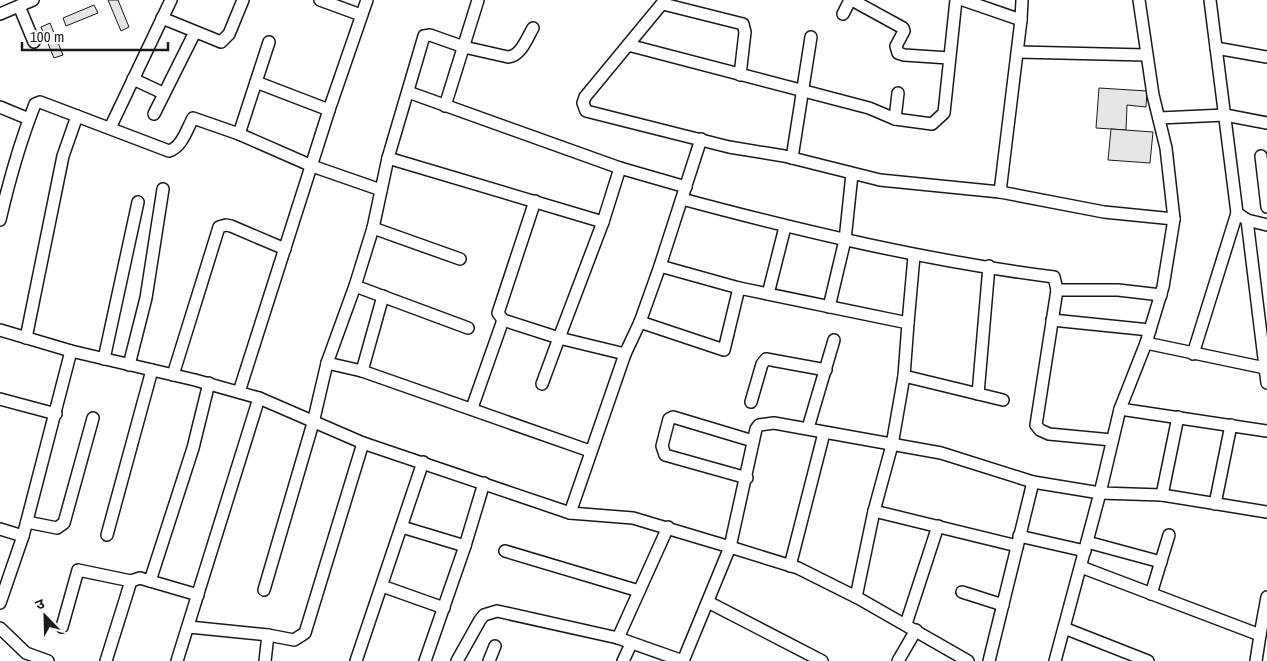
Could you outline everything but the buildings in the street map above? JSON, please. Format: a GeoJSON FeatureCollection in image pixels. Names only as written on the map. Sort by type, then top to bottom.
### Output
{"type":"FeatureCollection","features":[{"type":"Feature","properties":{"kind":"street"},"geometry":{"type":"LineString","coordinates":[[0,14],[33,0]]}},
{"type":"Feature","properties":{"kind":"street"},"geometry":{"type":"LineString","coordinates":[[110,128],[171,0]]}},
{"type":"Feature","properties":{"kind":"street"},"geometry":{"type":"LineString","coordinates":[[162,18],[217,42],[225,41],[243,0]]}},
{"type":"Feature","properties":{"kind":"street"},"geometry":{"type":"LineString","coordinates":[[320,0],[361,15]]}},
{"type":"Feature","properties":{"kind":"street"},"geometry":{"type":"LineString","coordinates":[[239,392],[329,110],[367,0]]}},
{"type":"Feature","properties":{"kind":"street"},"geometry":{"type":"LineString","coordinates":[[445,106],[478,0]]}},
{"type":"Feature","properties":{"kind":"street"},"geometry":{"type":"LineString","coordinates":[[843,14],[851,0],[903,28],[904,32],[896,46],[898,53],[949,58]]}},
{"type":"Feature","properties":{"kind":"street"},"geometry":{"type":"LineString","coordinates":[[628,45],[869,108],[895,119],[932,124],[941,118],[945,105],[956,0]]}},
{"type":"Feature","properties":{"kind":"street"},"geometry":{"type":"LineString","coordinates":[[962,0],[1021,20]]}},
{"type":"Feature","properties":{"kind":"street"},"geometry":{"type":"LineString","coordinates":[[1000,192],[1018,52],[1022,0]]}},
{"type":"Feature","properties":{"kind":"street"},"geometry":{"type":"LineString","coordinates":[[1055,661],[1100,493],[1120,408],[1146,343],[1161,295],[1174,219],[1166,148],[1146,55],[1139,0]]}},
{"type":"Feature","properties":{"kind":"street"},"geometry":{"type":"LineString","coordinates":[[1193,354],[1237,213],[1210,0]]}},
{"type":"Feature","properties":{"kind":"street"},"geometry":{"type":"LineString","coordinates":[[740,75],[745,32],[743,24],[664,2],[582,103],[584,109],[729,147],[792,158],[880,180],[1000,192],[1104,212],[1174,219]]}},
{"type":"Feature","properties":{"kind":"street"},"geometry":{"type":"LineString","coordinates":[[19,6],[34,42]]}},
{"type":"Feature","properties":{"kind":"street"},"geometry":{"type":"LineString","coordinates":[[264,590],[313,423],[326,363],[355,286],[373,228],[388,158],[424,36],[430,35],[464,47],[512,57],[520,50],[533,28]]}},
{"type":"Feature","properties":{"kind":"street"},"geometry":{"type":"LineString","coordinates":[[154,114],[195,32]]}},
{"type":"Feature","properties":{"kind":"street"},"geometry":{"type":"LineString","coordinates":[[792,158],[804,91],[810,37]]}},
{"type":"Feature","properties":{"kind":"street"},"geometry":{"type":"LineString","coordinates":[[239,134],[269,42]]}},
{"type":"Feature","properties":{"kind":"street"},"geometry":{"type":"LineString","coordinates":[[1216,48],[1267,57]]}},
{"type":"Feature","properties":{"kind":"street"},"geometry":{"type":"LineString","coordinates":[[1018,52],[1146,55]]}},
{"type":"Feature","properties":{"kind":"street"},"geometry":{"type":"LineString","coordinates":[[133,79],[163,93]]}},
{"type":"Feature","properties":{"kind":"street"},"geometry":{"type":"LineString","coordinates":[[256,82],[329,110]]}},
{"type":"Feature","properties":{"kind":"street"},"geometry":{"type":"LineString","coordinates":[[408,92],[620,168],[686,188]]}},
{"type":"Feature","properties":{"kind":"street"},"geometry":{"type":"LineString","coordinates":[[895,119],[898,92]]}},
{"type":"Feature","properties":{"kind":"street"},"geometry":{"type":"LineString","coordinates":[[0,220],[11,173],[35,104],[40,102],[169,151],[175,149],[180,143],[193,118],[239,134],[312,166],[381,190]]}},
{"type":"Feature","properties":{"kind":"street"},"geometry":{"type":"LineString","coordinates":[[0,107],[29,120]]}},
{"type":"Feature","properties":{"kind":"street"},"geometry":{"type":"LineString","coordinates":[[1159,118],[1224,114],[1267,124]]}},
{"type":"Feature","properties":{"kind":"street"},"geometry":{"type":"LineString","coordinates":[[26,338],[63,156],[77,116]]}},
{"type":"Feature","properties":{"kind":"street"},"geometry":{"type":"LineString","coordinates":[[570,513],[625,354],[640,322],[660,266],[701,139]]}},
{"type":"Feature","properties":{"kind":"street"},"geometry":{"type":"LineString","coordinates":[[1261,156],[1267,207]]}},
{"type":"Feature","properties":{"kind":"street"},"geometry":{"type":"LineString","coordinates":[[388,158],[603,222]]}},
{"type":"Feature","properties":{"kind":"street"},"geometry":{"type":"LineString","coordinates":[[0,168],[11,173]]}},
{"type":"Feature","properties":{"kind":"street"},"geometry":{"type":"LineString","coordinates":[[542,384],[603,222],[620,168]]}},
{"type":"Feature","properties":{"kind":"street"},"geometry":{"type":"LineString","coordinates":[[829,307],[845,240],[852,174]]}},
{"type":"Feature","properties":{"kind":"street"},"geometry":{"type":"LineString","coordinates":[[129,365],[146,298],[163,189]]}},
{"type":"Feature","properties":{"kind":"street"},"geometry":{"type":"LineString","coordinates":[[682,199],[785,227],[914,256],[989,266],[1054,278],[1057,290],[1036,425],[1040,430],[1048,434],[1112,440]]}},
{"type":"Feature","properties":{"kind":"street"},"geometry":{"type":"LineString","coordinates":[[535,201],[499,308],[499,317],[503,320],[559,338],[625,354]]}},
{"type":"Feature","properties":{"kind":"street"},"geometry":{"type":"LineString","coordinates":[[104,359],[138,202]]}},
{"type":"Feature","properties":{"kind":"street"},"geometry":{"type":"LineString","coordinates":[[1237,213],[1247,220],[1267,225]]}},
{"type":"Feature","properties":{"kind":"street"},"geometry":{"type":"LineString","coordinates":[[1247,220],[1267,383]]}},
{"type":"Feature","properties":{"kind":"street"},"geometry":{"type":"LineString","coordinates":[[174,375],[219,227],[231,226],[285,249]]}},
{"type":"Feature","properties":{"kind":"street"},"geometry":{"type":"LineString","coordinates":[[768,294],[785,227]]}},
{"type":"Feature","properties":{"kind":"street"},"geometry":{"type":"LineString","coordinates":[[373,228],[460,259]]}},
{"type":"Feature","properties":{"kind":"street"},"geometry":{"type":"LineString","coordinates":[[856,597],[874,511],[892,445],[904,376],[914,256]]}},
{"type":"Feature","properties":{"kind":"street"},"geometry":{"type":"LineString","coordinates":[[660,266],[739,288],[908,323]]}},
{"type":"Feature","properties":{"kind":"street"},"geometry":{"type":"LineString","coordinates":[[978,394],[989,266]]}},
{"type":"Feature","properties":{"kind":"street"},"geometry":{"type":"LineString","coordinates":[[355,286],[468,328]]}},
{"type":"Feature","properties":{"kind":"street"},"geometry":{"type":"LineString","coordinates":[[640,322],[724,350],[739,288]]}},
{"type":"Feature","properties":{"kind":"street"},"geometry":{"type":"LineString","coordinates":[[1057,290],[1118,290],[1161,295]]}},
{"type":"Feature","properties":{"kind":"street"},"geometry":{"type":"LineString","coordinates":[[362,371],[383,296]]}},
{"type":"Feature","properties":{"kind":"street"},"geometry":{"type":"LineString","coordinates":[[472,408],[503,320]]}},
{"type":"Feature","properties":{"kind":"street"},"geometry":{"type":"LineString","coordinates":[[1052,320],[1150,330]]}},
{"type":"Feature","properties":{"kind":"street"},"geometry":{"type":"LineString","coordinates":[[0,331],[71,351],[208,383],[260,398],[313,423],[363,443],[570,513],[633,518],[668,527],[790,566],[856,597],[906,624],[967,661]]}},
{"type":"Feature","properties":{"kind":"street"},"geometry":{"type":"LineString","coordinates":[[808,428],[834,340]]}},
{"type":"Feature","properties":{"kind":"street"},"geometry":{"type":"LineString","coordinates":[[1146,343],[1265,368]]}},
{"type":"Feature","properties":{"kind":"street"},"geometry":{"type":"LineString","coordinates":[[0,603],[27,522],[71,351]]}},
{"type":"Feature","properties":{"kind":"street"},"geometry":{"type":"LineString","coordinates":[[751,402],[762,364],[766,359],[826,370]]}},
{"type":"Feature","properties":{"kind":"street"},"geometry":{"type":"LineString","coordinates":[[326,363],[362,371],[472,408],[590,451]]}},
{"type":"Feature","properties":{"kind":"street"},"geometry":{"type":"LineString","coordinates":[[107,536],[152,370]]}},
{"type":"Feature","properties":{"kind":"street"},"geometry":{"type":"LineString","coordinates":[[904,376],[1003,400]]}},
{"type":"Feature","properties":{"kind":"street"},"geometry":{"type":"LineString","coordinates":[[150,581],[193,448],[208,383]]}},
{"type":"Feature","properties":{"kind":"street"},"geometry":{"type":"LineString","coordinates":[[177,661],[260,398]]}},
{"type":"Feature","properties":{"kind":"street"},"geometry":{"type":"LineString","coordinates":[[0,399],[56,414]]}},
{"type":"Feature","properties":{"kind":"street"},"geometry":{"type":"LineString","coordinates":[[1120,408],[1267,431]]}},
{"type":"Feature","properties":{"kind":"street"},"geometry":{"type":"LineString","coordinates":[[746,478],[665,455],[662,446],[669,418],[673,416],[754,441]]}},
{"type":"Feature","properties":{"kind":"street"},"geometry":{"type":"LineString","coordinates":[[1162,495],[1178,417]]}},
{"type":"Feature","properties":{"kind":"street"},"geometry":{"type":"LineString","coordinates":[[27,522],[57,528],[64,523],[93,418]]}},
{"type":"Feature","properties":{"kind":"street"},"geometry":{"type":"LineString","coordinates":[[457,661],[480,620],[493,611],[502,611],[618,638],[683,661],[730,547],[756,429],[765,423],[808,428],[824,433],[941,453],[1032,482],[1100,493],[1162,495],[1267,512]]}},
{"type":"Feature","properties":{"kind":"street"},"geometry":{"type":"LineString","coordinates":[[1214,504],[1231,425]]}},
{"type":"Feature","properties":{"kind":"street"},"geometry":{"type":"LineString","coordinates":[[790,566],[824,433]]}},
{"type":"Feature","properties":{"kind":"street"},"geometry":{"type":"LineString","coordinates":[[189,627],[268,635],[294,640],[305,633],[363,443]]}},
{"type":"Feature","properties":{"kind":"street"},"geometry":{"type":"LineString","coordinates":[[356,661],[423,462]]}},
{"type":"Feature","properties":{"kind":"street"},"geometry":{"type":"LineString","coordinates":[[989,661],[1032,482]]}},
{"type":"Feature","properties":{"kind":"street"},"geometry":{"type":"LineString","coordinates":[[425,661],[465,546],[484,483]]}},
{"type":"Feature","properties":{"kind":"street"},"geometry":{"type":"LineString","coordinates":[[874,511],[938,526],[1018,541],[1086,547],[1161,562]]}},
{"type":"Feature","properties":{"kind":"street"},"geometry":{"type":"LineString","coordinates":[[906,624],[938,526]]}},
{"type":"Feature","properties":{"kind":"street"},"geometry":{"type":"LineString","coordinates":[[402,527],[465,546]]}},
{"type":"Feature","properties":{"kind":"street"},"geometry":{"type":"LineString","coordinates":[[618,638],[668,527]]}},
{"type":"Feature","properties":{"kind":"street"},"geometry":{"type":"LineString","coordinates":[[0,529],[23,536]]}},
{"type":"Feature","properties":{"kind":"street"},"geometry":{"type":"LineString","coordinates":[[1151,594],[1169,535]]}},
{"type":"Feature","properties":{"kind":"street"},"geometry":{"type":"LineString","coordinates":[[505,552],[639,591]]}},
{"type":"Feature","properties":{"kind":"street"},"geometry":{"type":"LineString","coordinates":[[1080,567],[1260,635]]}},
{"type":"Feature","properties":{"kind":"street"},"geometry":{"type":"LineString","coordinates":[[62,627],[78,570],[131,581],[140,578],[198,595]]}},
{"type":"Feature","properties":{"kind":"street"},"geometry":{"type":"LineString","coordinates":[[106,661],[131,581]]}},
{"type":"Feature","properties":{"kind":"street"},"geometry":{"type":"LineString","coordinates":[[382,586],[444,608]]}},
{"type":"Feature","properties":{"kind":"street"},"geometry":{"type":"LineString","coordinates":[[962,592],[1002,605]]}},
{"type":"Feature","properties":{"kind":"street"},"geometry":{"type":"LineString","coordinates":[[1256,661],[1267,597]]}},
{"type":"Feature","properties":{"kind":"street"},"geometry":{"type":"LineString","coordinates":[[708,602],[819,660]]}},
{"type":"Feature","properties":{"kind":"street"},"geometry":{"type":"LineString","coordinates":[[0,628],[26,653],[48,661]]}},
{"type":"Feature","properties":{"kind":"street"},"geometry":{"type":"LineString","coordinates":[[1064,628],[1148,661]]}},
{"type":"Feature","properties":{"kind":"street"},"geometry":{"type":"LineString","coordinates":[[898,661],[916,630]]}},
{"type":"Feature","properties":{"kind":"street"},"geometry":{"type":"LineString","coordinates":[[265,661],[268,635]]}},
{"type":"Feature","properties":{"kind":"street"},"geometry":{"type":"LineString","coordinates":[[623,661],[631,644]]}},
{"type":"Feature","properties":{"kind":"street"},"geometry":{"type":"LineString","coordinates":[[492,660],[495,646]]}}]}
